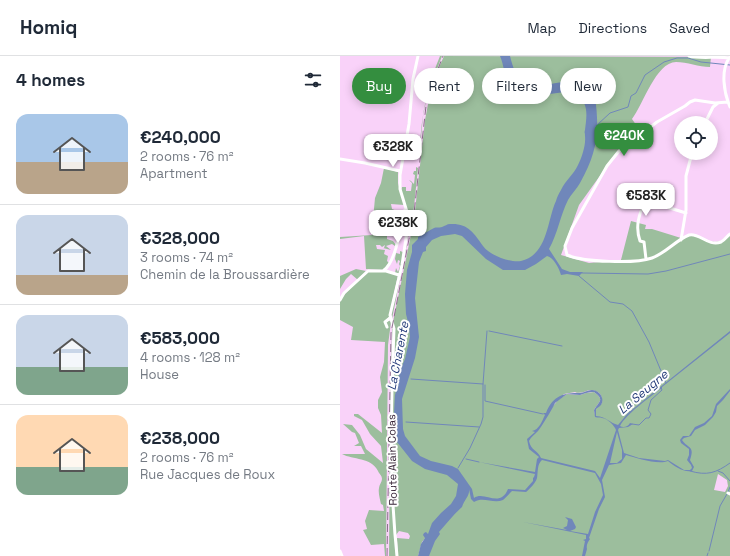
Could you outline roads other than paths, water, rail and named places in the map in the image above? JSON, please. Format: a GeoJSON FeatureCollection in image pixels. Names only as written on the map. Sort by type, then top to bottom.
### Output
{"type":"FeatureCollection","features":[{"type":"Feature","properties":{"kind":"street","name":"Route Alain Colas"},"geometry":{"type":"LineString","coordinates":[[397,556],[394,529],[391,444],[394,329],[390,318],[408,229],[406,209],[400,186],[400,171],[409,124],[413,79],[418,56]]}},
{"type":"Feature","properties":{"kind":"street"},"geometry":{"type":"LineString","coordinates":[[689,56],[729,57],[727,75],[723,84],[729,104],[695,100],[690,102],[657,122],[619,151],[606,166],[572,228],[565,246],[567,255],[578,259],[615,261],[646,259],[653,257],[690,235],[694,235],[709,243],[720,242],[730,234]]}},
{"type":"Feature","properties":{"kind":"street"},"geometry":{"type":"LineString","coordinates":[[708,116],[713,107],[718,103]]}},
{"type":"Feature","properties":{"kind":"street"},"geometry":{"type":"LineString","coordinates":[[340,159],[400,171]]}},
{"type":"Feature","properties":{"kind":"street"},"geometry":{"type":"LineString","coordinates":[[681,240],[686,213],[686,176],[690,160]]}},
{"type":"Feature","properties":{"kind":"street"},"geometry":{"type":"LineString","coordinates":[[646,259],[644,242],[640,241],[639,238],[638,220],[644,203],[647,201],[686,213]]}},
{"type":"Feature","properties":{"kind":"street"},"geometry":{"type":"LineString","coordinates":[[384,270],[388,266],[395,250],[404,211],[406,209]]}},
{"type":"Feature","properties":{"kind":"street"},"geometry":{"type":"LineString","coordinates":[[340,300],[344,293],[368,270],[384,270],[399,275]]}},
{"type":"Feature","properties":{"kind":"street"},"geometry":{"type":"LineString","coordinates":[[387,327],[385,322],[390,318]]}},
{"type":"Feature","properties":{"kind":"street"},"geometry":{"type":"LineString","coordinates":[[340,551],[342,556]]}},
{"type":"Feature","properties":{"kind":"water"},"geometry":{"type":"Polygon","coordinates":[[[500,56],[510,56],[514,68],[504,68],[500,56]]]}},
{"type":"Feature","properties":{"kind":"water"},"geometry":{"type":"Polygon","coordinates":[[[560,83],[560,93],[552,94],[552,84],[560,83]]]}},
{"type":"Feature","properties":{"kind":"water"},"geometry":{"type":"Polygon","coordinates":[[[584,104],[596,104],[597,132],[594,152],[586,172],[568,200],[555,237],[549,249],[562,269],[570,272],[583,272],[579,276],[567,274],[561,275],[558,266],[550,257],[547,256],[525,270],[503,270],[486,259],[462,236],[455,234],[441,236],[432,240],[426,247],[426,251],[423,252],[419,262],[415,298],[419,337],[415,358],[402,399],[403,429],[405,436],[420,456],[458,469],[472,489],[474,498],[482,496],[496,499],[505,495],[508,489],[525,490],[533,481],[535,474],[479,462],[535,472],[537,459],[539,457],[529,449],[527,439],[535,432],[532,431],[537,429],[540,425],[545,415],[543,413],[546,413],[552,402],[560,396],[566,395],[555,403],[540,429],[529,441],[531,447],[541,458],[595,471],[600,478],[616,430],[612,424],[606,420],[595,417],[594,410],[600,399],[594,392],[580,395],[568,394],[581,393],[590,390],[596,391],[601,396],[602,403],[596,409],[596,416],[603,418],[618,425],[628,413],[730,331],[730,333],[662,387],[662,390],[660,389],[638,406],[627,416],[620,426],[624,427],[630,423],[633,424],[628,427],[619,428],[618,430],[624,453],[639,458],[665,461],[668,460],[684,470],[690,470],[692,468],[687,460],[689,449],[681,443],[680,440],[683,436],[689,436],[695,427],[704,423],[712,416],[716,404],[730,389],[730,391],[717,406],[713,417],[705,425],[695,430],[691,436],[682,440],[692,452],[690,460],[694,467],[692,471],[682,470],[668,461],[653,462],[626,455],[621,463],[609,465],[602,480],[605,497],[599,509],[589,538],[585,556],[582,556],[585,541],[583,540],[586,539],[586,535],[523,522],[567,530],[563,528],[567,526],[568,520],[565,517],[572,519],[576,527],[570,531],[588,534],[595,512],[603,495],[601,484],[595,473],[542,460],[538,466],[536,480],[526,492],[512,491],[503,500],[499,501],[477,500],[474,502],[471,499],[469,489],[469,494],[462,507],[439,532],[440,534],[435,541],[429,556],[418,556],[421,544],[425,538],[423,535],[424,533],[426,532],[428,534],[432,523],[451,504],[456,496],[458,484],[447,475],[425,469],[412,461],[397,442],[394,413],[395,395],[399,373],[405,359],[410,337],[406,314],[405,294],[407,270],[412,252],[412,245],[418,237],[434,228],[449,224],[456,224],[466,227],[477,237],[486,249],[506,260],[521,261],[537,252],[545,236],[558,195],[581,158],[585,143],[584,104]],[[617,432],[610,463],[617,463],[622,459],[622,450],[617,432]]]}},
{"type":"Feature","properties":{"kind":"waterway"},"geometry":{"type":"LineString","coordinates":[[597,125],[610,113],[628,107],[631,96],[636,93],[645,75],[664,62],[677,58],[688,58],[701,62],[730,65]]}},
{"type":"Feature","properties":{"kind":"waterway"},"geometry":{"type":"LineString","coordinates":[[582,273],[648,274],[666,271],[730,254]]}},
{"type":"Feature","properties":{"kind":"waterway","name":"La Seugne"},"geometry":{"type":"LineString","coordinates":[[579,276],[610,302],[623,304],[632,311],[649,342],[666,383]]}},
{"type":"Feature","properties":{"kind":"waterway"},"geometry":{"type":"LineString","coordinates":[[458,468],[470,448],[483,417],[483,384],[487,331]]}},
{"type":"Feature","properties":{"kind":"waterway"},"geometry":{"type":"LineString","coordinates":[[489,331],[562,346]]}},
{"type":"Feature","properties":{"kind":"waterway"},"geometry":{"type":"LineString","coordinates":[[411,379],[483,384]]}},
{"type":"Feature","properties":{"kind":"waterway"},"geometry":{"type":"LineString","coordinates":[[485,385],[485,401],[543,414]]}},
{"type":"Feature","properties":{"kind":"waterway","name":"La Seugne"},"geometry":{"type":"LineString","coordinates":[[632,424],[639,425],[646,418],[649,418],[651,414],[648,410],[651,400],[662,390]]}},
{"type":"Feature","properties":{"kind":"waterway"},"geometry":{"type":"LineString","coordinates":[[406,422],[479,427]]}},
{"type":"Feature","properties":{"kind":"waterway"},"geometry":{"type":"LineString","coordinates":[[466,459],[479,462]]}},
{"type":"Feature","properties":{"kind":"waterway"},"geometry":{"type":"LineString","coordinates":[[690,471],[696,473],[711,473],[730,463]]}},
{"type":"Feature","properties":{"kind":"waterway"},"geometry":{"type":"LineString","coordinates":[[718,471],[723,473],[730,481]]}},
{"type":"Feature","properties":{"kind":"waterway"},"geometry":{"type":"LineString","coordinates":[[728,492],[730,487]]}},
{"type":"Feature","properties":{"kind":"waterway"},"geometry":{"type":"LineString","coordinates":[[709,551],[720,506],[727,494]]}},
{"type":"Feature","properties":{"kind":"railway"},"geometry":{"type":"LineString","coordinates":[[387,556],[391,333],[414,213],[426,106],[443,56]]}},
{"type":"Feature","properties":{"kind":"water label","name":"La Charente"},"geometry":{"type":"Point","coordinates":[398,356]}}]}
